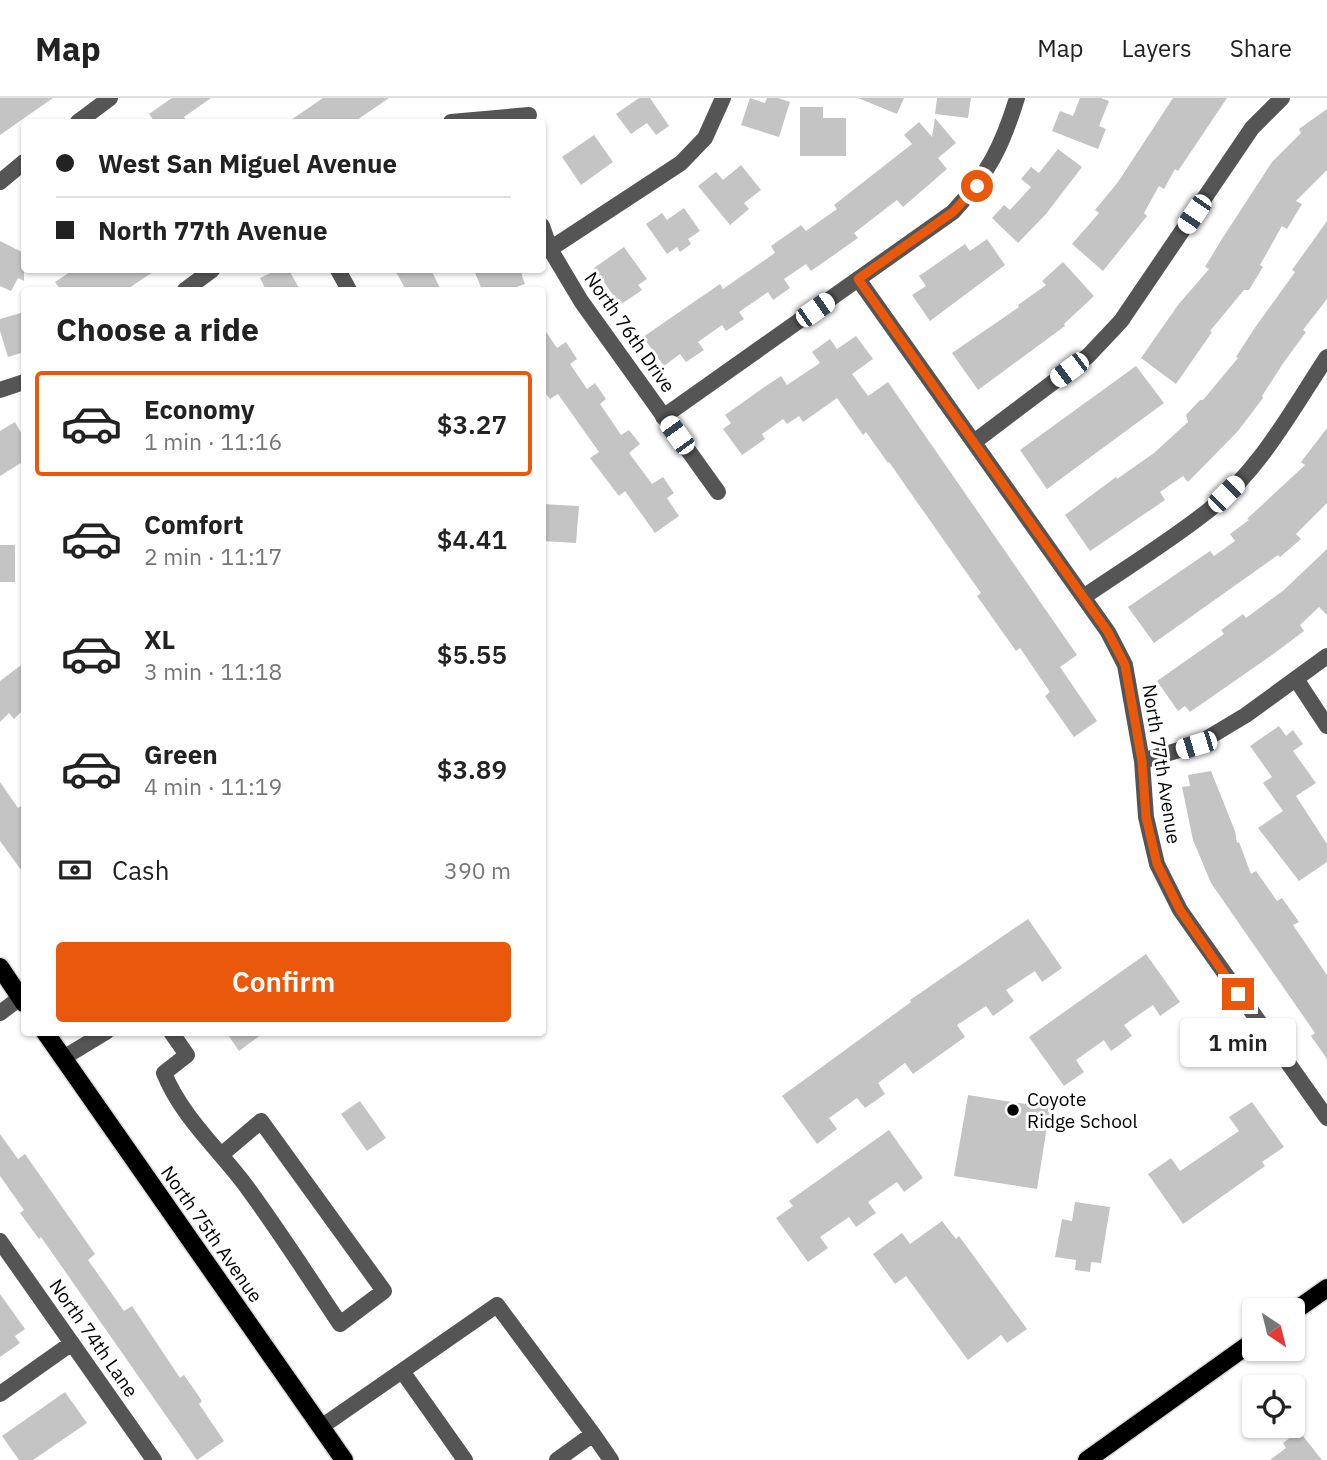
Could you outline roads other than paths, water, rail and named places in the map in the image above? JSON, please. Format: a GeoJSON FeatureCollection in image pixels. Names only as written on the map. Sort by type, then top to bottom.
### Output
{"type":"FeatureCollection","features":[{"type":"Feature","properties":{"kind":"main road"},"geometry":{"type":"LineString","coordinates":[[0,967],[21,996]]}},
{"type":"Feature","properties":{"kind":"main road","name":"North 75th Avenue"},"geometry":{"type":"LineString","coordinates":[[48,1036],[344,1460]]}},
{"type":"Feature","properties":{"kind":"main road"},"geometry":{"type":"LineString","coordinates":[[1306,1303],[1327,1288]]}},
{"type":"Feature","properties":{"kind":"main road"},"geometry":{"type":"LineString","coordinates":[[1087,1460],[1242,1349]]}},
{"type":"Feature","properties":{"kind":"street"},"geometry":{"type":"LineString","coordinates":[[82,119],[110,98]]}},
{"type":"Feature","properties":{"kind":"street"},"geometry":{"type":"LineString","coordinates":[[529,98],[529,119]]}},
{"type":"Feature","properties":{"kind":"street"},"geometry":{"type":"LineString","coordinates":[[550,249],[681,163],[705,138],[723,98]]}},
{"type":"Feature","properties":{"kind":"street"},"geometry":{"type":"LineString","coordinates":[[663,417],[953,212],[977,186],[994,160],[1009,127],[1017,98]]}},
{"type":"Feature","properties":{"kind":"street"},"geometry":{"type":"LineString","coordinates":[[974,442],[1088,356],[1121,321],[1252,128],[1282,98]]}},
{"type":"Feature","properties":{"kind":"street"},"geometry":{"type":"LineString","coordinates":[[0,182],[21,164]]}},
{"type":"Feature","properties":{"kind":"street","name":"North 76th Drive"},"geometry":{"type":"LineString","coordinates":[[546,238],[581,302],[718,492]]}},
{"type":"Feature","properties":{"kind":"street"},"geometry":{"type":"LineString","coordinates":[[189,287],[208,273]]}},
{"type":"Feature","properties":{"kind":"street","name":"North 77th Avenue"},"geometry":{"type":"LineString","coordinates":[[858,279],[1108,632],[1125,665],[1142,761],[1146,817],[1157,864],[1180,910],[1327,1118]]}},
{"type":"Feature","properties":{"kind":"street"},"geometry":{"type":"LineString","coordinates":[[1085,596],[1210,509],[1226,494],[1267,448],[1327,357]]}},
{"type":"Feature","properties":{"kind":"street"},"geometry":{"type":"LineString","coordinates":[[0,390],[21,383]]}},
{"type":"Feature","properties":{"kind":"street"},"geometry":{"type":"LineString","coordinates":[[1142,761],[1196,745],[1246,715],[1327,656]]}},
{"type":"Feature","properties":{"kind":"street"},"geometry":{"type":"LineString","coordinates":[[1296,679],[1327,726]]}},
{"type":"Feature","properties":{"kind":"street"},"geometry":{"type":"LineString","coordinates":[[0,1013],[21,1000]]}},
{"type":"Feature","properties":{"kind":"street"},"geometry":{"type":"LineString","coordinates":[[63,1058],[99,1036]]}},
{"type":"Feature","properties":{"kind":"street"},"geometry":{"type":"LineString","coordinates":[[175,1036],[187,1055],[164,1073],[173,1096],[248,1189],[340,1324],[384,1292],[261,1121],[220,1154]]}},
{"type":"Feature","properties":{"kind":"street","name":"North 74th Lane"},"geometry":{"type":"LineString","coordinates":[[0,1241],[154,1460]]}},
{"type":"Feature","properties":{"kind":"street"},"geometry":{"type":"LineString","coordinates":[[321,1427],[497,1305],[611,1460]]}},
{"type":"Feature","properties":{"kind":"street"},"geometry":{"type":"LineString","coordinates":[[0,1394],[72,1343]]}},
{"type":"Feature","properties":{"kind":"street"},"geometry":{"type":"LineString","coordinates":[[402,1371],[465,1460]]}},
{"type":"Feature","properties":{"kind":"street"},"geometry":{"type":"LineString","coordinates":[[557,1460],[593,1434]]}},
{"type":"Feature","properties":{"kind":"place","name":"Coyote Ridge School"},"geometry":{"type":"Point","coordinates":[1013,1110]}}]}
